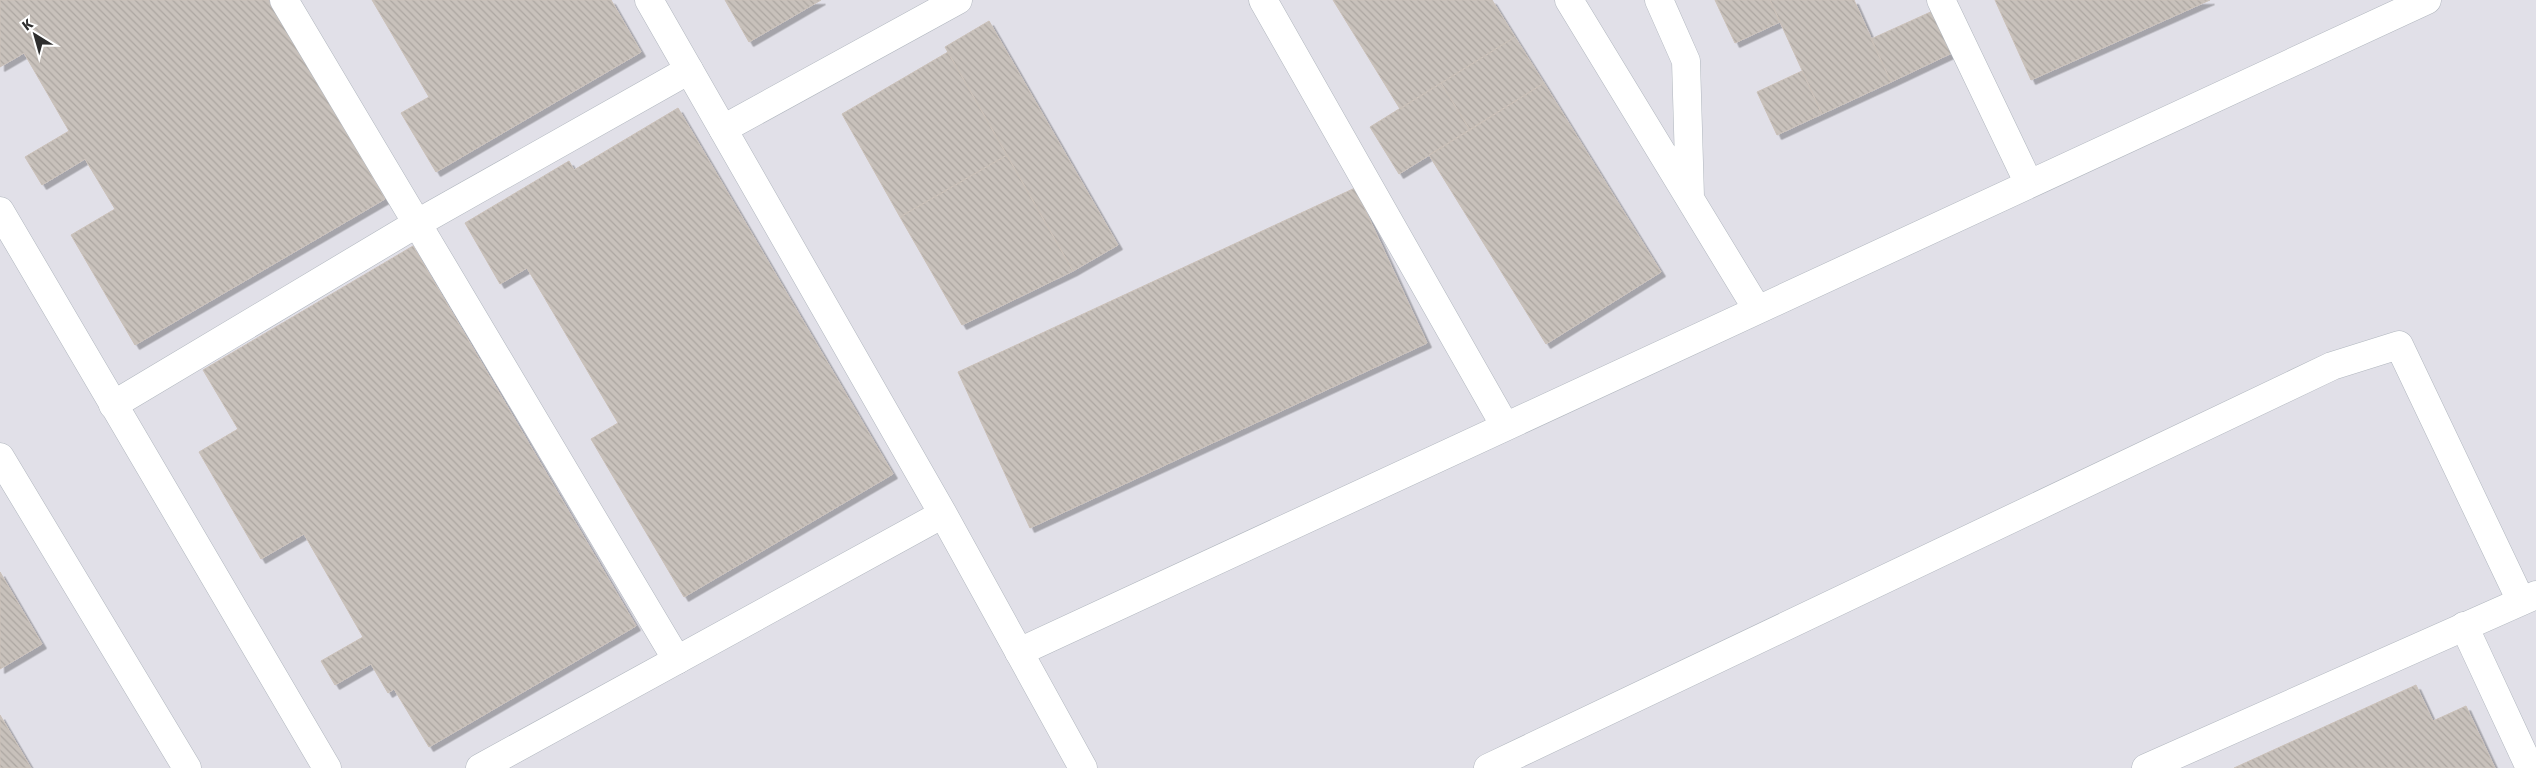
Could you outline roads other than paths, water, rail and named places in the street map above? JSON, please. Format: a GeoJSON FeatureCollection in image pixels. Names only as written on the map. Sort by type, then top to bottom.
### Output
{"type":"FeatureCollection","features":[{"type":"Feature","properties":{"kind":"street"},"geometry":{"type":"LineString","coordinates":[[284,0],[677,660]]}},
{"type":"Feature","properties":{"kind":"street"},"geometry":{"type":"LineString","coordinates":[[649,0],[943,514],[1083,768]]}},
{"type":"Feature","properties":{"kind":"street"},"geometry":{"type":"LineString","coordinates":[[723,129],[958,0]]}},
{"type":"Feature","properties":{"kind":"street"},"geometry":{"type":"LineString","coordinates":[[1263,0],[1506,426]]}},
{"type":"Feature","properties":{"kind":"street"},"geometry":{"type":"LineString","coordinates":[[1568,0],[1757,309]]}},
{"type":"Feature","properties":{"kind":"street"},"geometry":{"type":"LineString","coordinates":[[1659,0],[1686,61],[1690,198]]}},
{"type":"Feature","properties":{"kind":"street"},"geometry":{"type":"LineString","coordinates":[[1941,0],[2029,184]]}},
{"type":"Feature","properties":{"kind":"street"},"geometry":{"type":"LineString","coordinates":[[1019,652],[2427,0]]}},
{"type":"Feature","properties":{"kind":"street"},"geometry":{"type":"LineString","coordinates":[[113,404],[416,224],[689,70]]}},
{"type":"Feature","properties":{"kind":"street"},"geometry":{"type":"LineString","coordinates":[[0,211],[327,768]]}},
{"type":"Feature","properties":{"kind":"street"},"geometry":{"type":"LineString","coordinates":[[1488,768],[2332,366],[2399,345],[2529,598],[2146,768]]}},
{"type":"Feature","properties":{"kind":"street"},"geometry":{"type":"LineString","coordinates":[[0,457],[187,768]]}},
{"type":"Feature","properties":{"kind":"street"},"geometry":{"type":"LineString","coordinates":[[480,768],[943,514]]}},
{"type":"Feature","properties":{"kind":"street"},"geometry":{"type":"LineString","coordinates":[[2464,626],[2530,768]]}}]}
